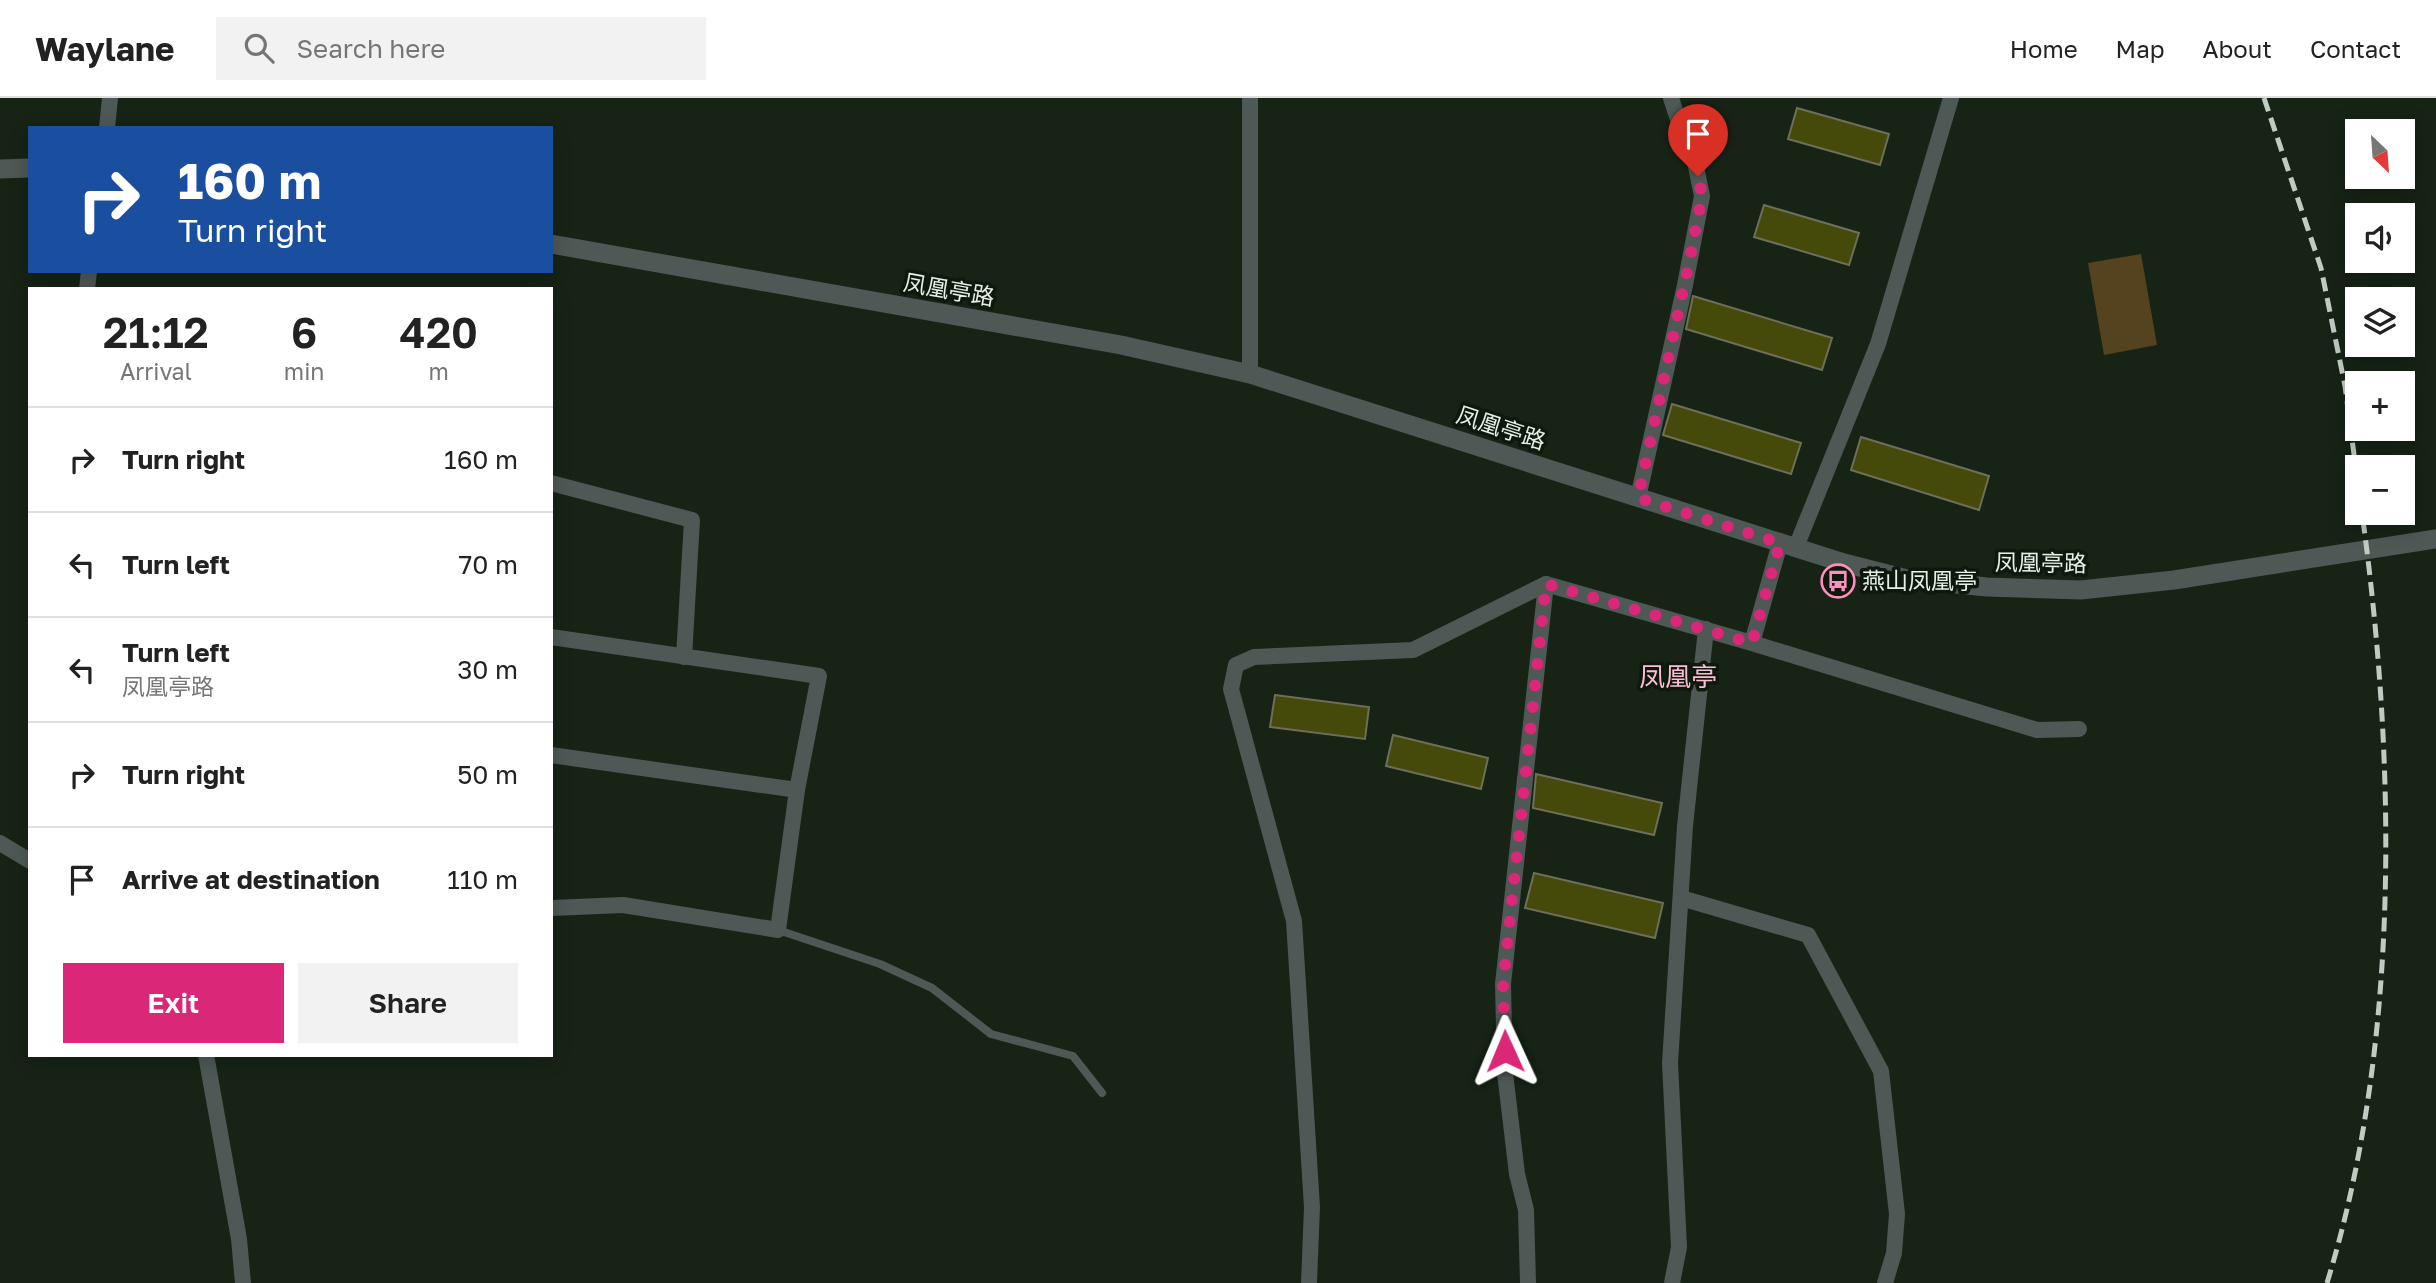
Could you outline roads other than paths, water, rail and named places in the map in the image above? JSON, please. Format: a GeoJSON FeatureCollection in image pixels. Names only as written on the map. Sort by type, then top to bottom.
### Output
{"type":"FeatureCollection","features":[{"type":"Feature","properties":{"kind":"street"},"geometry":{"type":"LineString","coordinates":[[107,126],[110,98]]}},
{"type":"Feature","properties":{"kind":"street"},"geometry":{"type":"LineString","coordinates":[[1250,98],[1250,374]]}},
{"type":"Feature","properties":{"kind":"street"},"geometry":{"type":"LineString","coordinates":[[1638,498],[1702,196],[1694,157],[1683,135],[1671,98]]}},
{"type":"Feature","properties":{"kind":"street"},"geometry":{"type":"LineString","coordinates":[[1752,643],[1788,545],[1878,344],[1951,98]]}},
{"type":"Feature","properties":{"kind":"street"},"geometry":{"type":"LineString","coordinates":[[0,169],[28,168]]}},
{"type":"Feature","properties":{"kind":"street","name":"凤凰亭路"},"geometry":{"type":"LineString","coordinates":[[553,244],[1121,345],[1250,374],[1788,545],[1907,579],[1987,587],[2081,590],[2174,580],[2436,539]]}},
{"type":"Feature","properties":{"kind":"street"},"geometry":{"type":"LineString","coordinates":[[553,484],[692,520],[684,657]]}},
{"type":"Feature","properties":{"kind":"street"},"geometry":{"type":"LineString","coordinates":[[1308,1283],[1312,1208],[1294,921],[1231,689],[1236,665],[1254,657],[1413,650],[1546,584],[1706,629],[2037,730],[2079,729]]}},
{"type":"Feature","properties":{"kind":"street"},"geometry":{"type":"LineString","coordinates":[[1528,1283],[1526,1210],[1517,1174],[1505,1073],[1503,984],[1546,584]]}},
{"type":"Feature","properties":{"kind":"street"},"geometry":{"type":"LineString","coordinates":[[1672,1283],[1679,1247],[1671,1063],[1681,898],[1706,629]]}},
{"type":"Feature","properties":{"kind":"street"},"geometry":{"type":"LineString","coordinates":[[553,637],[819,676],[797,790],[778,930],[623,905],[553,908]]}},
{"type":"Feature","properties":{"kind":"street"},"geometry":{"type":"LineString","coordinates":[[553,755],[797,790]]}},
{"type":"Feature","properties":{"kind":"street"},"geometry":{"type":"LineString","coordinates":[[0,843],[28,860]]}},
{"type":"Feature","properties":{"kind":"street"},"geometry":{"type":"LineString","coordinates":[[1681,898],[1808,934],[1881,1071],[1897,1214],[1894,1253],[1885,1283]]}},
{"type":"Feature","properties":{"kind":"street"},"geometry":{"type":"LineString","coordinates":[[206,1057],[239,1239],[243,1283]]}},
{"type":"Feature","properties":{"kind":"lane"},"geometry":{"type":"LineString","coordinates":[[778,930],[880,964],[932,988],[991,1034],[1073,1056],[1102,1093]]}},
{"type":"Feature","properties":{"kind":"railway"},"geometry":{"type":"LineString","coordinates":[[2264,98],[2321,268],[2345,386],[2354,455]]}},
{"type":"Feature","properties":{"kind":"railway"},"geometry":{"type":"LineString","coordinates":[[2327,1283],[2351,1191],[2368,1096],[2380,999],[2385,901],[2381,704],[2363,525]]}},
{"type":"Feature","properties":{"kind":"place","name":"燕山凤凰亭"},"geometry":{"type":"Point","coordinates":[1838,581]}},
{"type":"Feature","properties":{"kind":"district","name":"凤凰亭"},"geometry":{"type":"Point","coordinates":[1678,677]}}]}
